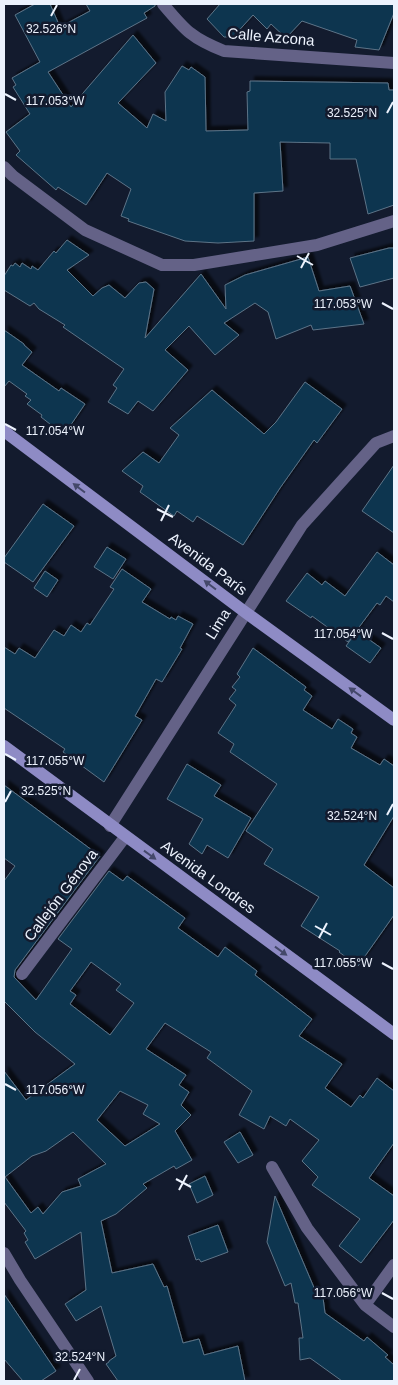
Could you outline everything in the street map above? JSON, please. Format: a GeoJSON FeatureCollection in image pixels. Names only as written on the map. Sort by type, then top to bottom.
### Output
{"type":"FeatureCollection","features":[{"type":"Feature","properties":{"kind":"main road","name":"Avenida París"},"geometry":{"type":"LineString","coordinates":[[4,431],[245,612],[394,720]]}},
{"type":"Feature","properties":{"kind":"main road","name":"Avenida Londres"},"geometry":{"type":"LineString","coordinates":[[4,746],[394,1034]]}},
{"type":"Feature","properties":{"kind":"street","name":"Calle Azcona"},"geometry":{"type":"LineString","coordinates":[[162,4],[188,33],[202,42],[224,51],[394,63]]}},
{"type":"Feature","properties":{"kind":"street"},"geometry":{"type":"LineString","coordinates":[[4,167],[13,176],[86,230],[162,265],[194,265],[317,245],[394,221]]}},
{"type":"Feature","properties":{"kind":"street","name":"Lima"},"geometry":{"type":"LineString","coordinates":[[110,826],[302,525],[376,443],[394,436]]}},
{"type":"Feature","properties":{"kind":"street","name":"Callejón Génova"},"geometry":{"type":"LineString","coordinates":[[22,974],[126,837]]}},
{"type":"Feature","properties":{"kind":"street"},"geometry":{"type":"LineString","coordinates":[[272,1167],[307,1228],[365,1305],[394,1327]]}},
{"type":"Feature","properties":{"kind":"street"},"geometry":{"type":"LineString","coordinates":[[4,1253],[88,1381]]}},
{"type":"Feature","properties":{"kind":"street"},"geometry":{"type":"LineString","coordinates":[[365,1305],[394,1265]]}},
{"type":"Feature","properties":{"kind":"building"},"geometry":{"type":"Polygon","coordinates":[[[35,4],[50,4],[60,27],[90,11],[86,4],[155,4],[155,6],[144,13],[147,18],[48,72],[71,107],[133,35],[156,63],[118,103],[147,128],[153,114],[166,121],[165,92],[182,66],[189,70],[191,67],[205,77],[206,131],[248,130],[247,92],[250,91],[250,81],[388,83],[389,90],[394,90],[394,205],[368,214],[356,159],[330,159],[330,143],[280,142],[283,191],[254,193],[254,241],[218,243],[185,241],[128,221],[129,219],[121,216],[131,189],[107,173],[86,205],[58,187],[56,190],[16,155],[20,151],[6,132],[30,114],[13,87],[16,85],[12,78],[40,62],[15,15],[35,4]]]}},
{"type":"Feature","properties":{"kind":"building"},"geometry":{"type":"Polygon","coordinates":[[[220,4],[394,4],[394,13],[379,50],[355,47],[357,40],[302,21],[286,38],[271,24],[267,29],[253,15],[233,37],[224,37],[207,19],[220,4]]]}},
{"type":"Feature","properties":{"kind":"building"},"geometry":{"type":"Polygon","coordinates":[[[67,240],[89,255],[67,270],[93,296],[109,285],[125,298],[139,283],[146,282],[154,289],[145,338],[201,274],[226,309],[225,285],[245,275],[308,257],[319,291],[350,286],[364,324],[313,330],[311,325],[276,339],[268,312],[255,303],[224,323],[239,335],[215,355],[189,326],[165,350],[188,370],[153,411],[138,401],[128,414],[108,402],[117,388],[113,385],[124,369],[63,327],[65,325],[39,309],[34,303],[30,306],[4,290],[4,276],[11,265],[13,266],[15,263],[20,267],[22,263],[31,269],[32,266],[38,270],[54,251],[56,253],[67,240]]]}},
{"type":"Feature","properties":{"kind":"building"},"geometry":{"type":"Polygon","coordinates":[[[394,248],[394,278],[360,287],[350,258],[394,248]]]}},
{"type":"Feature","properties":{"kind":"building"},"geometry":{"type":"Polygon","coordinates":[[[4,330],[32,352],[22,365],[59,391],[61,388],[85,404],[64,435],[27,404],[31,400],[25,396],[27,394],[9,381],[4,387],[4,330]]]}},
{"type":"Feature","properties":{"kind":"building"},"geometry":{"type":"Polygon","coordinates":[[[305,382],[342,409],[317,443],[314,440],[243,545],[197,516],[193,522],[177,511],[174,516],[140,492],[143,486],[122,471],[143,452],[159,463],[179,435],[170,428],[212,390],[264,434],[276,422],[305,382]]]}},
{"type":"Feature","properties":{"kind":"building"},"geometry":{"type":"Polygon","coordinates":[[[394,465],[394,533],[362,511],[394,465]]]}},
{"type":"Feature","properties":{"kind":"building"},"geometry":{"type":"Polygon","coordinates":[[[43,504],[74,526],[33,582],[4,562],[4,558],[43,504]]]}},
{"type":"Feature","properties":{"kind":"building"},"geometry":{"type":"Polygon","coordinates":[[[107,547],[126,559],[113,579],[94,567],[107,547]]]}},
{"type":"Feature","properties":{"kind":"building"},"geometry":{"type":"Polygon","coordinates":[[[377,552],[394,565],[394,602],[386,596],[380,605],[377,603],[348,642],[312,616],[311,618],[286,601],[307,573],[322,585],[325,581],[345,596],[377,552]]]}},
{"type":"Feature","properties":{"kind":"building"},"geometry":{"type":"Polygon","coordinates":[[[122,569],[151,589],[142,602],[170,619],[171,617],[176,620],[178,616],[193,624],[180,648],[182,649],[162,682],[156,679],[135,716],[142,720],[104,782],[63,752],[65,749],[4,708],[4,647],[15,654],[19,648],[35,658],[54,630],[64,636],[71,625],[81,632],[87,623],[90,625],[114,589],[110,587],[122,569]]]}},
{"type":"Feature","properties":{"kind":"building"},"geometry":{"type":"Polygon","coordinates":[[[45,571],[58,580],[47,597],[34,588],[45,571]]]}},
{"type":"Feature","properties":{"kind":"building"},"geometry":{"type":"Polygon","coordinates":[[[357,631],[381,648],[370,663],[346,646],[357,631]]]}},
{"type":"Feature","properties":{"kind":"building"},"geometry":{"type":"Polygon","coordinates":[[[253,648],[306,687],[304,690],[312,696],[303,710],[332,729],[338,719],[353,729],[351,733],[357,737],[351,748],[380,765],[384,759],[394,766],[394,816],[364,865],[394,888],[394,915],[358,966],[340,951],[301,926],[319,897],[264,864],[273,849],[246,831],[277,784],[230,752],[234,744],[218,733],[236,705],[229,699],[236,690],[232,687],[240,677],[237,674],[253,648]]]}},
{"type":"Feature","properties":{"kind":"building"},"geometry":{"type":"Polygon","coordinates":[[[187,764],[221,785],[214,796],[251,818],[228,858],[207,845],[202,854],[189,844],[203,819],[167,799],[187,764]]]}},
{"type":"Feature","properties":{"kind":"building"},"geometry":{"type":"Polygon","coordinates":[[[4,785],[100,856],[15,970],[14,977],[36,1000],[72,949],[58,939],[109,871],[123,881],[127,876],[185,918],[178,928],[218,957],[225,947],[257,971],[255,975],[312,1019],[299,1036],[342,1064],[325,1088],[351,1107],[360,1095],[363,1098],[377,1078],[394,1091],[394,1143],[369,1178],[394,1196],[394,1220],[361,1263],[339,1246],[360,1219],[312,1185],[318,1177],[302,1161],[319,1140],[290,1119],[286,1126],[270,1116],[264,1129],[239,1115],[252,1091],[207,1058],[211,1052],[165,1023],[146,1049],[186,1075],[179,1085],[189,1092],[181,1105],[191,1115],[175,1131],[192,1160],[176,1169],[174,1166],[143,1184],[147,1188],[116,1214],[101,1221],[112,1273],[153,1264],[164,1287],[167,1286],[183,1343],[199,1339],[204,1355],[238,1346],[245,1381],[118,1381],[106,1364],[116,1356],[101,1306],[76,1321],[65,1304],[86,1290],[81,1232],[35,1259],[25,1242],[28,1240],[24,1233],[26,1231],[4,1202],[4,1071],[26,1100],[75,1064],[35,1032],[4,1001],[4,881],[15,866],[4,858],[4,785]],[[91,962],[70,991],[76,995],[70,1004],[110,1035],[134,1003],[116,990],[121,984],[91,962]],[[120,1091],[97,1120],[125,1146],[160,1124],[143,1114],[148,1105],[120,1091]],[[73,1132],[46,1151],[32,1156],[5,1177],[31,1213],[38,1207],[43,1214],[62,1192],[81,1186],[78,1179],[106,1164],[73,1132]]]}},
{"type":"Feature","properties":{"kind":"building"},"geometry":{"type":"Polygon","coordinates":[[[240,1132],[253,1155],[238,1163],[224,1142],[240,1132]]]}},
{"type":"Feature","properties":{"kind":"building"},"geometry":{"type":"Polygon","coordinates":[[[205,1176],[213,1195],[197,1203],[189,1184],[205,1176]]]}},
{"type":"Feature","properties":{"kind":"building"},"geometry":{"type":"Polygon","coordinates":[[[275,1196],[318,1297],[322,1290],[325,1313],[364,1341],[367,1337],[388,1355],[385,1357],[394,1365],[394,1381],[342,1381],[310,1358],[300,1360],[299,1338],[303,1338],[298,1303],[295,1303],[291,1283],[285,1286],[267,1242],[275,1196]]]}},
{"type":"Feature","properties":{"kind":"building"},"geometry":{"type":"Polygon","coordinates":[[[218,1225],[228,1252],[201,1262],[199,1259],[196,1260],[188,1236],[218,1225]]]}},
{"type":"Feature","properties":{"kind":"building"},"geometry":{"type":"Polygon","coordinates":[[[4,1294],[56,1371],[41,1381],[23,1381],[4,1359],[4,1294]]]}}]}
